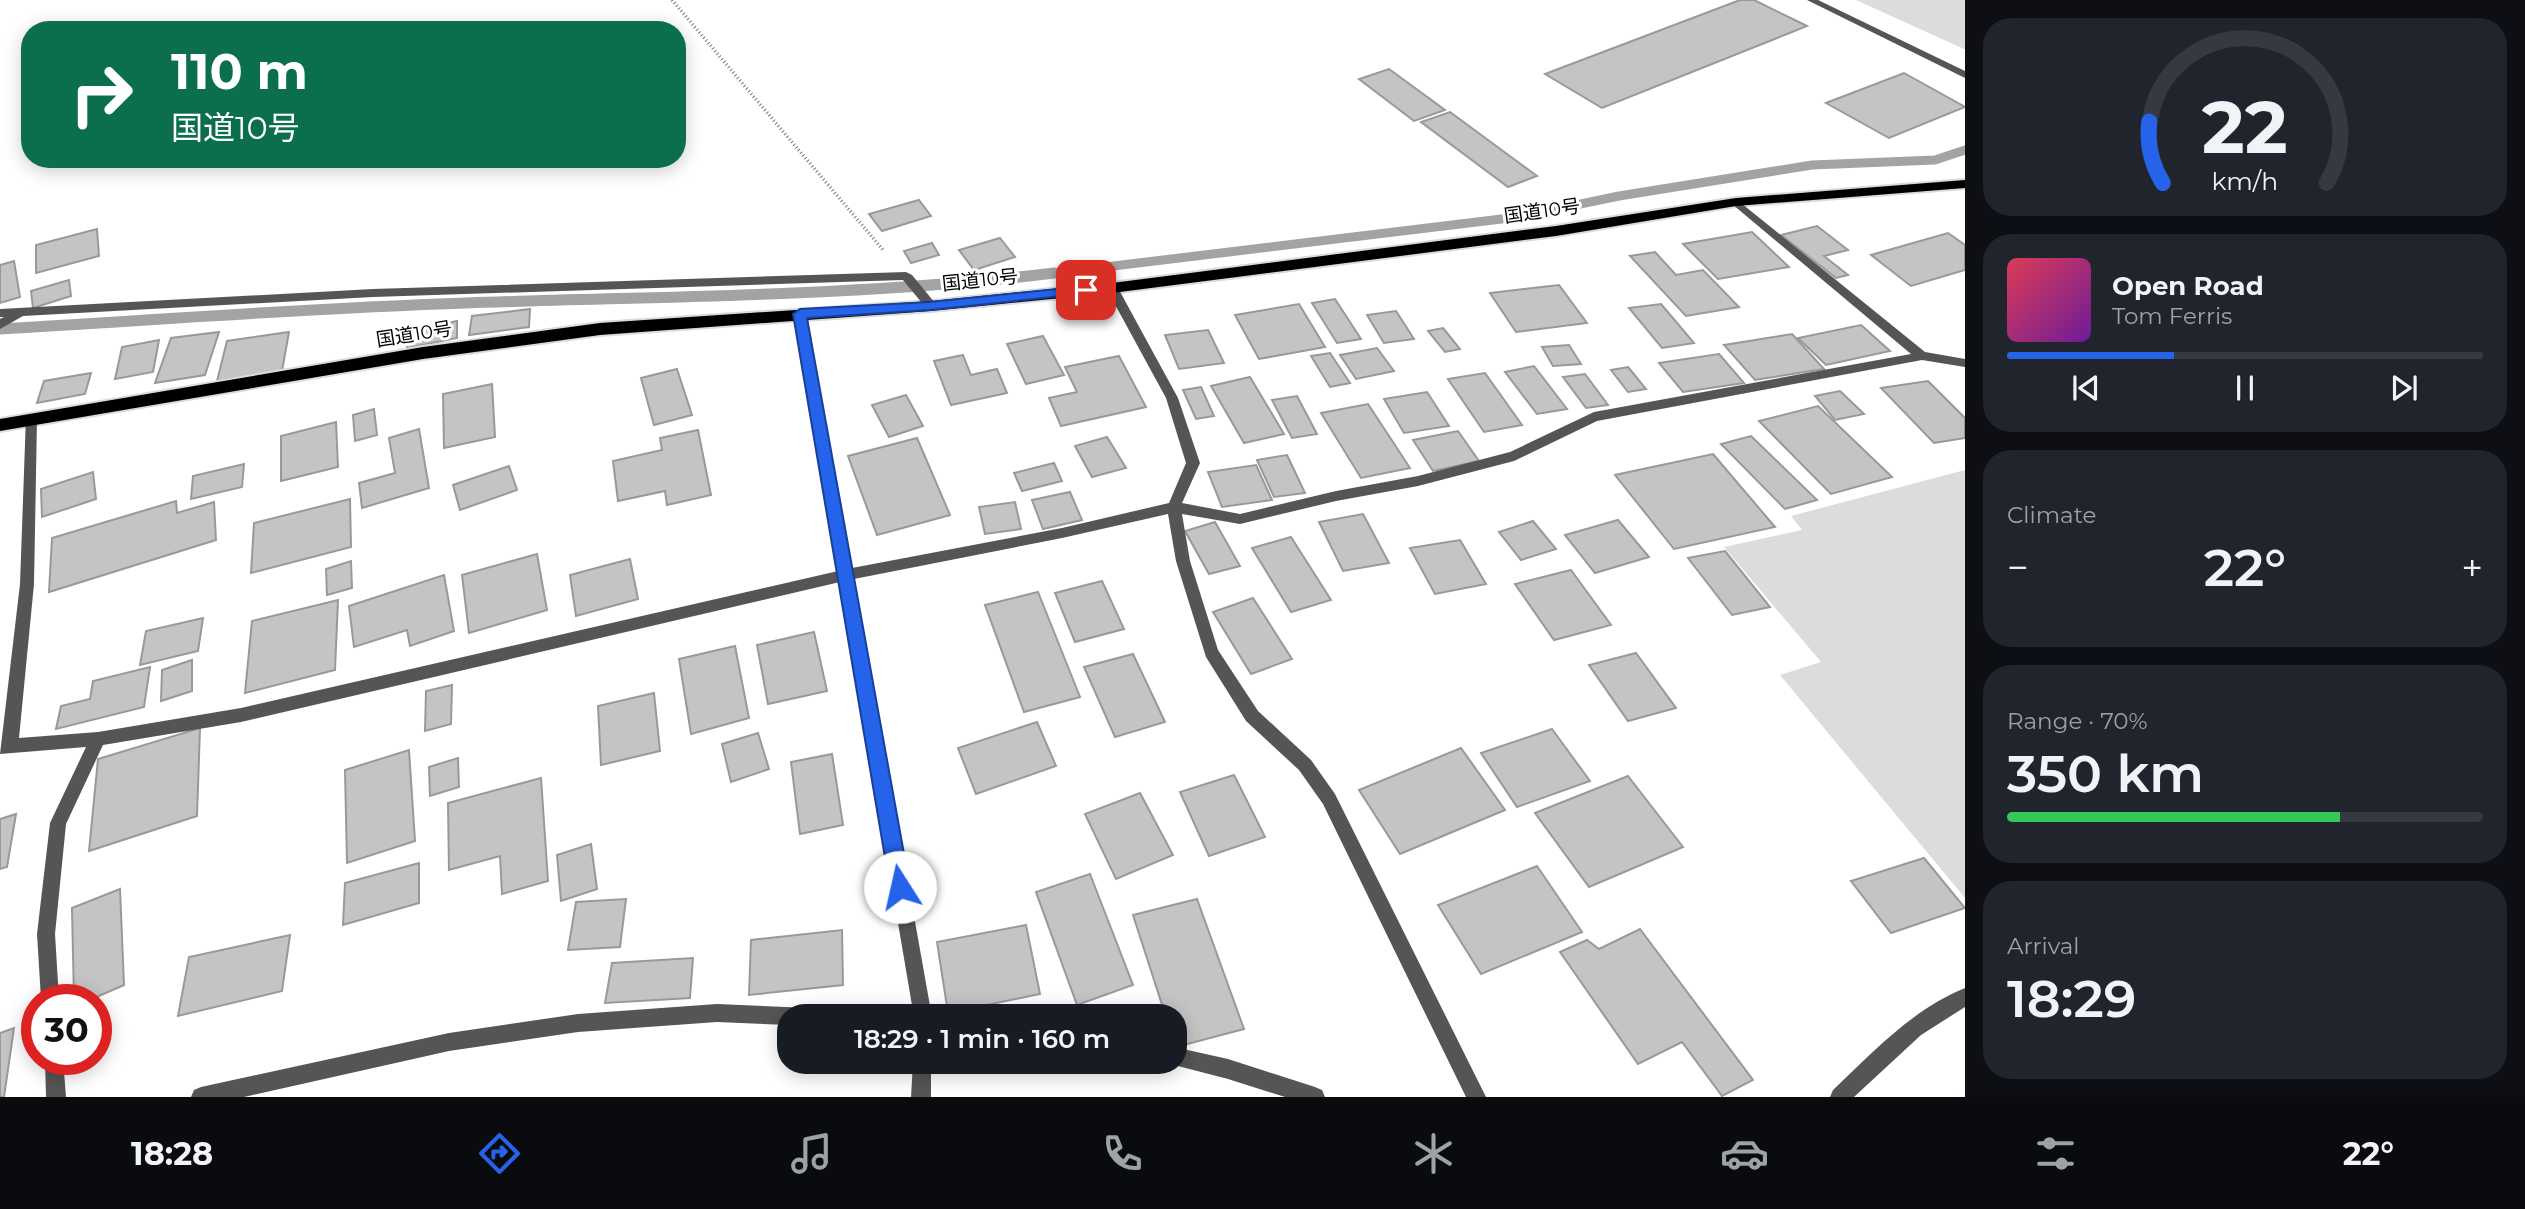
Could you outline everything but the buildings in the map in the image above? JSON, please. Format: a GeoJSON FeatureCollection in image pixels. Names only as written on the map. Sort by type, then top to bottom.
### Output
{"type":"FeatureCollection","features":[{"type":"Feature","properties":{"kind":"highway","name":"国道10号"},"geometry":{"type":"LineString","coordinates":[[0,425],[423,353],[600,329],[1112,288],[1556,231],[1736,202],[1965,184]]}},
{"type":"Feature","properties":{"kind":"street"},"geometry":{"type":"LineString","coordinates":[[1811,0],[1965,75]]}},
{"type":"Feature","properties":{"kind":"street"},"geometry":{"type":"LineString","coordinates":[[1736,202],[1922,356]]}},
{"type":"Feature","properties":{"kind":"street"},"geometry":{"type":"LineString","coordinates":[[0,313],[373,293],[907,277],[928,303]]}},
{"type":"Feature","properties":{"kind":"street"},"geometry":{"type":"LineString","coordinates":[[1112,288],[1172,398],[1194,463],[1174,506],[1183,561],[1211,652],[1252,716],[1306,765],[1329,799],[1476,1097]]}},
{"type":"Feature","properties":{"kind":"street"},"geometry":{"type":"LineString","coordinates":[[0,325],[19,313]]}},
{"type":"Feature","properties":{"kind":"street"},"geometry":{"type":"LineString","coordinates":[[800,314],[921,1004]]}},
{"type":"Feature","properties":{"kind":"street"},"geometry":{"type":"LineString","coordinates":[[31,419],[27,584],[5,746],[98,739],[241,715],[846,575],[1062,533],[1174,506],[1240,519],[1336,496],[1418,481],[1514,456],[1594,417],[1922,356],[1965,363]]}},
{"type":"Feature","properties":{"kind":"street"},"geometry":{"type":"LineString","coordinates":[[49,984],[46,934],[58,824],[98,739]]}},
{"type":"Feature","properties":{"kind":"street"},"geometry":{"type":"LineString","coordinates":[[1840,1097],[1913,1031],[1945,1006],[1965,997]]}},
{"type":"Feature","properties":{"kind":"street"},"geometry":{"type":"LineString","coordinates":[[201,1097],[449,1042],[578,1023],[717,1013],[777,1016]]}},
{"type":"Feature","properties":{"kind":"street"},"geometry":{"type":"LineString","coordinates":[[1187,1059],[1228,1069],[1315,1097]]}},
{"type":"Feature","properties":{"kind":"street"},"geometry":{"type":"LineString","coordinates":[[921,1097],[922,1074]]}},
{"type":"Feature","properties":{"kind":"street"},"geometry":{"type":"LineString","coordinates":[[55,1075],[56,1097]]}},
{"type":"Feature","properties":{"kind":"path"},"geometry":{"type":"LineString","coordinates":[[672,0],[907,277]]}},
{"type":"Feature","properties":{"kind":"shaded area"},"geometry":{"type":"Polygon","coordinates":[[[1856,0],[1965,0],[1965,49],[1964,49],[1856,0]]]}},
{"type":"Feature","properties":{"kind":"shaded area"},"geometry":{"type":"Polygon","coordinates":[[[1965,470],[1965,898],[1780,675],[1821,662],[1724,547],[1802,530],[1791,516],[1965,470]]]}},
{"type":"Feature","properties":{"kind":"waterway"},"geometry":{"type":"LineString","coordinates":[[1039,275],[1518,217],[1619,196],[1812,165],[1935,160],[1965,150]]}},
{"type":"Feature","properties":{"kind":"waterway"},"geometry":{"type":"LineString","coordinates":[[0,329],[408,305],[834,291],[1054,273]]}},
{"type":"Feature","properties":{"kind":"route"},"geometry":{"type":"LineString","coordinates":[[900,887],[800,314],[930,306],[1086,290]]}}]}
